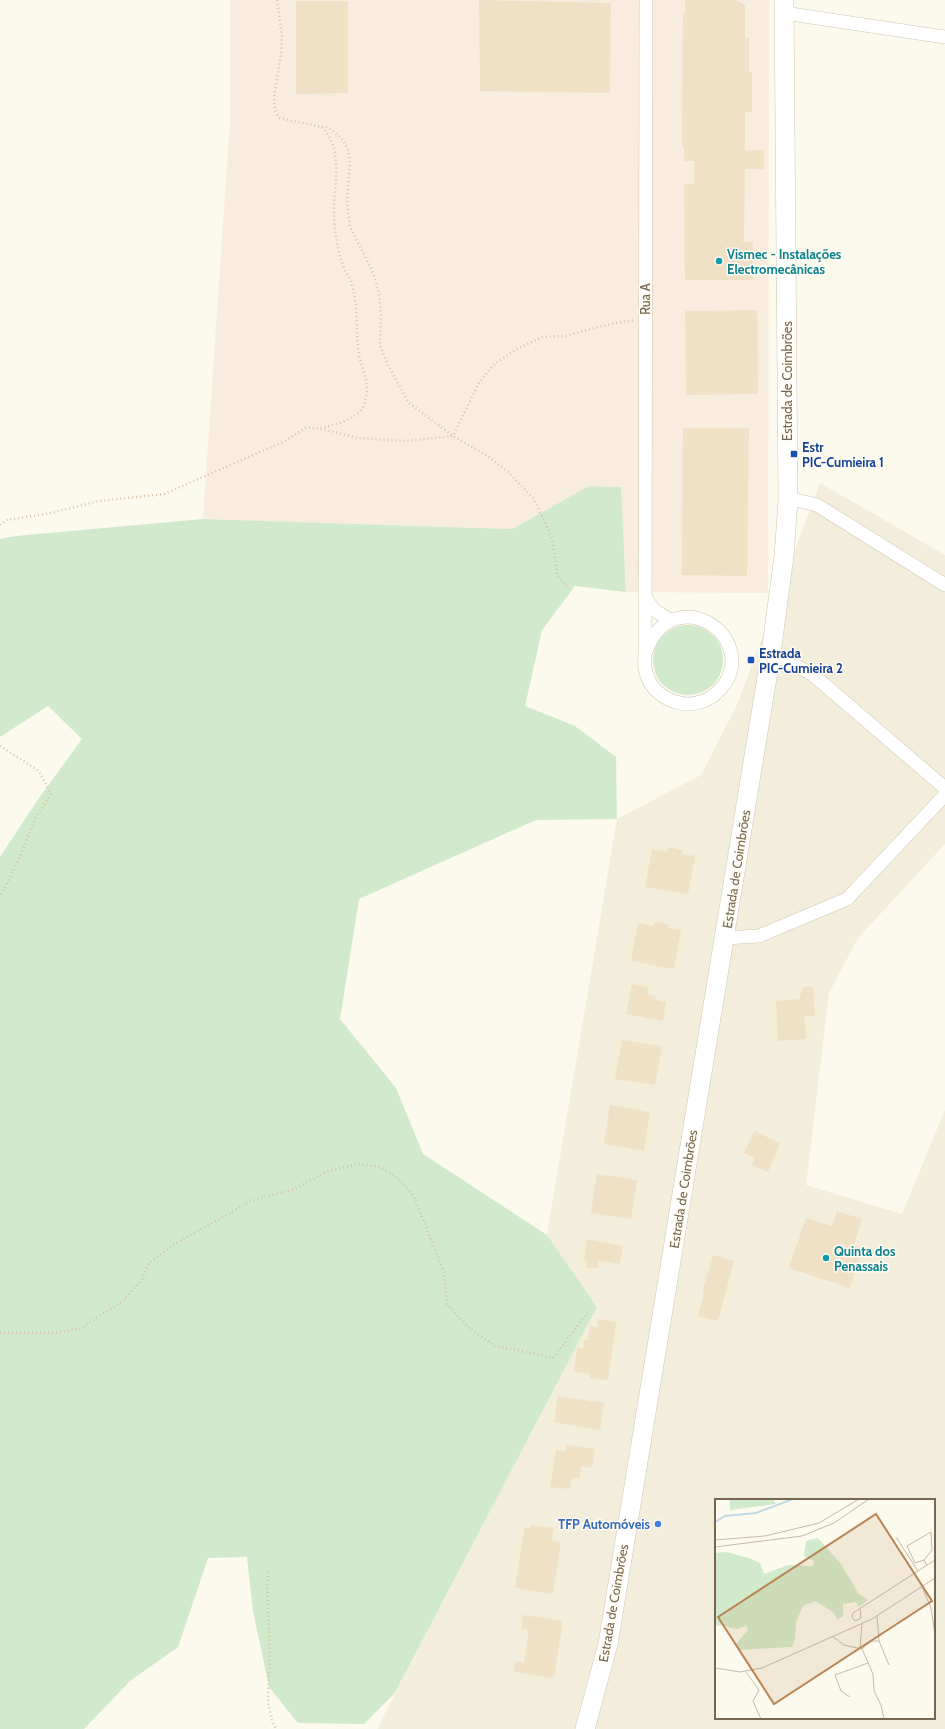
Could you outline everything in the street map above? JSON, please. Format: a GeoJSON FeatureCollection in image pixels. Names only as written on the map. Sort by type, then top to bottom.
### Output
{"type":"FeatureCollection","features":[{"type":"Feature","properties":{"kind":"street","name":"Rua A"},"geometry":{"type":"LineString","coordinates":[[645,654],[644,320],[646,0]]}},
{"type":"Feature","properties":{"kind":"street"},"geometry":{"type":"LineString","coordinates":[[784,7],[945,37]]}},
{"type":"Feature","properties":{"kind":"street","name":"Estrada de Coimbrões"},"geometry":{"type":"LineString","coordinates":[[585,1729],[608,1644],[771,653],[784,556],[788,501],[784,7]]}},
{"type":"Feature","properties":{"kind":"street"},"geometry":{"type":"LineString","coordinates":[[788,501],[796,500],[817,505],[945,586]]}},
{"type":"Feature","properties":{"kind":"street"},"geometry":{"type":"LineString","coordinates":[[645,597],[654,610],[670,620]]}},
{"type":"Feature","properties":{"kind":"street"},"geometry":{"type":"LineString","coordinates":[[686,617],[700,619],[713,625],[723,635],[729,647],[732,662],[729,676],[722,688],[711,698],[698,703],[684,704],[670,701],[658,693],[650,682],[645,668],[645,654],[649,640],[658,628],[670,620],[686,617]]}},
{"type":"Feature","properties":{"kind":"street"},"geometry":{"type":"LineString","coordinates":[[771,653],[812,674],[945,788]]}},
{"type":"Feature","properties":{"kind":"street"},"geometry":{"type":"LineString","coordinates":[[724,938],[759,936],[847,899],[945,795]]}},
{"type":"Feature","properties":{"kind":"path"},"geometry":{"type":"LineString","coordinates":[[277,0],[282,36],[281,55],[274,97],[275,110],[279,118],[326,127],[332,130],[343,140],[348,150],[350,163],[347,200],[350,227],[375,278],[381,315],[380,346],[388,365],[409,403],[453,436],[488,456],[508,472],[533,498],[553,542],[557,575],[568,589]]}},
{"type":"Feature","properties":{"kind":"path"},"geometry":{"type":"LineString","coordinates":[[318,429],[349,419],[362,409],[368,388],[359,353],[357,312],[351,281],[344,269],[336,243],[334,214],[337,155],[322,127]]}},
{"type":"Feature","properties":{"kind":"path"},"geometry":{"type":"LineString","coordinates":[[453,436],[479,383],[493,365],[515,350],[542,337],[566,336],[597,327],[634,320],[644,320]]}},
{"type":"Feature","properties":{"kind":"path"},"geometry":{"type":"LineString","coordinates":[[0,525],[7,520],[51,513],[99,501],[164,494],[283,442],[307,427],[358,438],[405,441],[453,436]]}},
{"type":"Feature","properties":{"kind":"path"},"geometry":{"type":"LineString","coordinates":[[0,746],[39,771],[51,794],[35,819],[19,859],[0,897]]}},
{"type":"Feature","properties":{"kind":"path"},"geometry":{"type":"LineString","coordinates":[[0,1333],[55,1333],[81,1328],[123,1301],[142,1279],[149,1263],[172,1245],[253,1200],[294,1189],[326,1172],[358,1164],[380,1167],[398,1178],[414,1197],[444,1272],[447,1304],[469,1328],[495,1346],[553,1358],[589,1311]]}},
{"type":"Feature","properties":{"kind":"path"},"geometry":{"type":"LineString","coordinates":[[269,1572],[267,1585],[270,1651],[268,1701],[272,1721],[276,1729]]}},
{"type":"Feature","properties":{"kind":"shaded area"},"geometry":{"type":"Polygon","coordinates":[[[230,0],[769,0],[768,593],[626,592],[621,487],[589,486],[512,529],[203,519],[230,122],[230,0]]]}},
{"type":"Feature","properties":{"kind":"shaded area"},"geometry":{"type":"Polygon","coordinates":[[[820,483],[945,555],[945,844],[858,938],[829,993],[806,1185],[902,1214],[945,1110],[945,1729],[378,1729],[597,1307],[547,1235],[617,819],[701,775],[737,705],[820,483]]]}},
{"type":"Feature","properties":{"kind":"green space"},"geometry":{"type":"Polygon","coordinates":[[[589,486],[621,487],[626,592],[575,586],[542,630],[525,706],[575,726],[616,757],[617,819],[536,820],[359,899],[340,1019],[396,1088],[423,1154],[547,1235],[597,1307],[395,1693],[364,1724],[298,1723],[269,1687],[253,1611],[247,1557],[208,1558],[178,1647],[130,1681],[84,1729],[0,1729],[0,857],[37,801],[82,739],[48,706],[0,737],[0,539],[16,536],[203,519],[512,529],[589,486]]]}},
{"type":"Feature","properties":{"kind":"green space"},"geometry":{"type":"Polygon","coordinates":[[[681,625],[695,625],[708,631],[717,640],[723,653],[721,673],[713,685],[695,695],[681,695],[668,689],[659,680],[653,667],[653,653],[659,640],[668,631],[681,625]]]}},
{"type":"Feature","properties":{"kind":"building"},"geometry":{"type":"Polygon","coordinates":[[[479,0],[611,3],[610,93],[480,91],[479,0]]]}},
{"type":"Feature","properties":{"kind":"building"},"geometry":{"type":"Polygon","coordinates":[[[685,0],[736,0],[745,5],[745,38],[749,38],[749,72],[752,72],[752,112],[745,112],[745,150],[764,150],[764,169],[745,169],[744,242],[753,242],[753,280],[685,280],[684,184],[694,184],[694,161],[684,161],[684,147],[682,146],[683,15],[685,14],[685,0]]]}},
{"type":"Feature","properties":{"kind":"building"},"geometry":{"type":"Polygon","coordinates":[[[296,1],[348,1],[348,93],[296,94],[296,1]]]}},
{"type":"Feature","properties":{"kind":"building"},"geometry":{"type":"Polygon","coordinates":[[[757,310],[758,394],[686,395],[685,311],[757,310]]]}},
{"type":"Feature","properties":{"kind":"building"},"geometry":{"type":"Polygon","coordinates":[[[683,428],[749,428],[747,576],[682,575],[683,428]]]}},
{"type":"Feature","properties":{"kind":"building"},"geometry":{"type":"Polygon","coordinates":[[[668,847],[683,850],[682,854],[695,856],[688,894],[645,887],[652,849],[667,852],[668,847]]]}},
{"type":"Feature","properties":{"kind":"building"},"geometry":{"type":"Polygon","coordinates":[[[654,922],[669,924],[668,928],[681,930],[674,969],[631,961],[638,923],[654,926],[654,922]]]}},
{"type":"Feature","properties":{"kind":"building"},"geometry":{"type":"Polygon","coordinates":[[[632,984],[649,987],[647,994],[656,996],[656,1000],[666,1002],[663,1021],[626,1014],[632,984]]]}},
{"type":"Feature","properties":{"kind":"building"},"geometry":{"type":"Polygon","coordinates":[[[803,987],[813,987],[815,1016],[804,1016],[806,1039],[778,1041],[776,1001],[799,999],[803,987]]]}},
{"type":"Feature","properties":{"kind":"building"},"geometry":{"type":"Polygon","coordinates":[[[622,1040],[662,1046],[655,1085],[615,1079],[622,1040]]]}},
{"type":"Feature","properties":{"kind":"building"},"geometry":{"type":"Polygon","coordinates":[[[610,1105],[650,1112],[644,1151],[604,1144],[610,1105]]]}},
{"type":"Feature","properties":{"kind":"building"},"geometry":{"type":"Polygon","coordinates":[[[754,1131],[780,1143],[768,1172],[752,1165],[754,1158],[744,1153],[754,1131]]]}},
{"type":"Feature","properties":{"kind":"building"},"geometry":{"type":"Polygon","coordinates":[[[597,1174],[637,1180],[631,1219],[591,1213],[597,1174]]]}},
{"type":"Feature","properties":{"kind":"building","name":"Quinta dos Penassais"},"geometry":{"type":"Polygon","coordinates":[[[837,1211],[862,1219],[854,1245],[863,1248],[850,1288],[789,1268],[806,1218],[832,1226],[837,1211]]]}},
{"type":"Feature","properties":{"kind":"building"},"geometry":{"type":"Polygon","coordinates":[[[587,1239],[623,1246],[620,1264],[599,1260],[598,1269],[586,1267],[587,1261],[584,1260],[587,1239]]]}},
{"type":"Feature","properties":{"kind":"building"},"geometry":{"type":"Polygon","coordinates":[[[713,1255],[734,1261],[718,1321],[698,1316],[704,1293],[702,1293],[713,1255]]]}},
{"type":"Feature","properties":{"kind":"building"},"geometry":{"type":"Polygon","coordinates":[[[598,1319],[616,1322],[608,1380],[590,1378],[590,1374],[574,1372],[577,1347],[583,1348],[584,1340],[588,1340],[590,1326],[597,1327],[598,1319]]]}},
{"type":"Feature","properties":{"kind":"building"},"geometry":{"type":"Polygon","coordinates":[[[558,1396],[604,1403],[600,1430],[554,1422],[558,1396]]]}},
{"type":"Feature","properties":{"kind":"building"},"geometry":{"type":"Polygon","coordinates":[[[567,1445],[595,1449],[592,1468],[581,1466],[580,1479],[572,1478],[570,1489],[550,1487],[556,1450],[566,1452],[567,1445]]]}},
{"type":"Feature","properties":{"kind":"building"},"geometry":{"type":"Polygon","coordinates":[[[531,1525],[554,1528],[552,1540],[561,1542],[553,1594],[515,1588],[525,1527],[530,1528],[531,1525]]]}},
{"type":"Feature","properties":{"kind":"building"},"geometry":{"type":"Polygon","coordinates":[[[523,1615],[563,1621],[554,1678],[514,1672],[516,1661],[524,1663],[529,1630],[521,1629],[523,1615]]]}},
{"type":"Feature","properties":{"kind":"place","name":"Vismec - Instalações Electromecânicas"},"geometry":{"type":"Point","coordinates":[719,261]}},
{"type":"Feature","properties":{"kind":"place","name":"Estr PIC-Cumieira 1"},"geometry":{"type":"Point","coordinates":[794,454]}},
{"type":"Feature","properties":{"kind":"place","name":"Estrada PIC-Cumieira 2"},"geometry":{"type":"Point","coordinates":[751,660]}},
{"type":"Feature","properties":{"kind":"place","name":"Quinta dos Penassais"},"geometry":{"type":"Point","coordinates":[826,1258]}},
{"type":"Feature","properties":{"kind":"place","name":"TFP Automóveis"},"geometry":{"type":"Point","coordinates":[658,1524]}}]}
